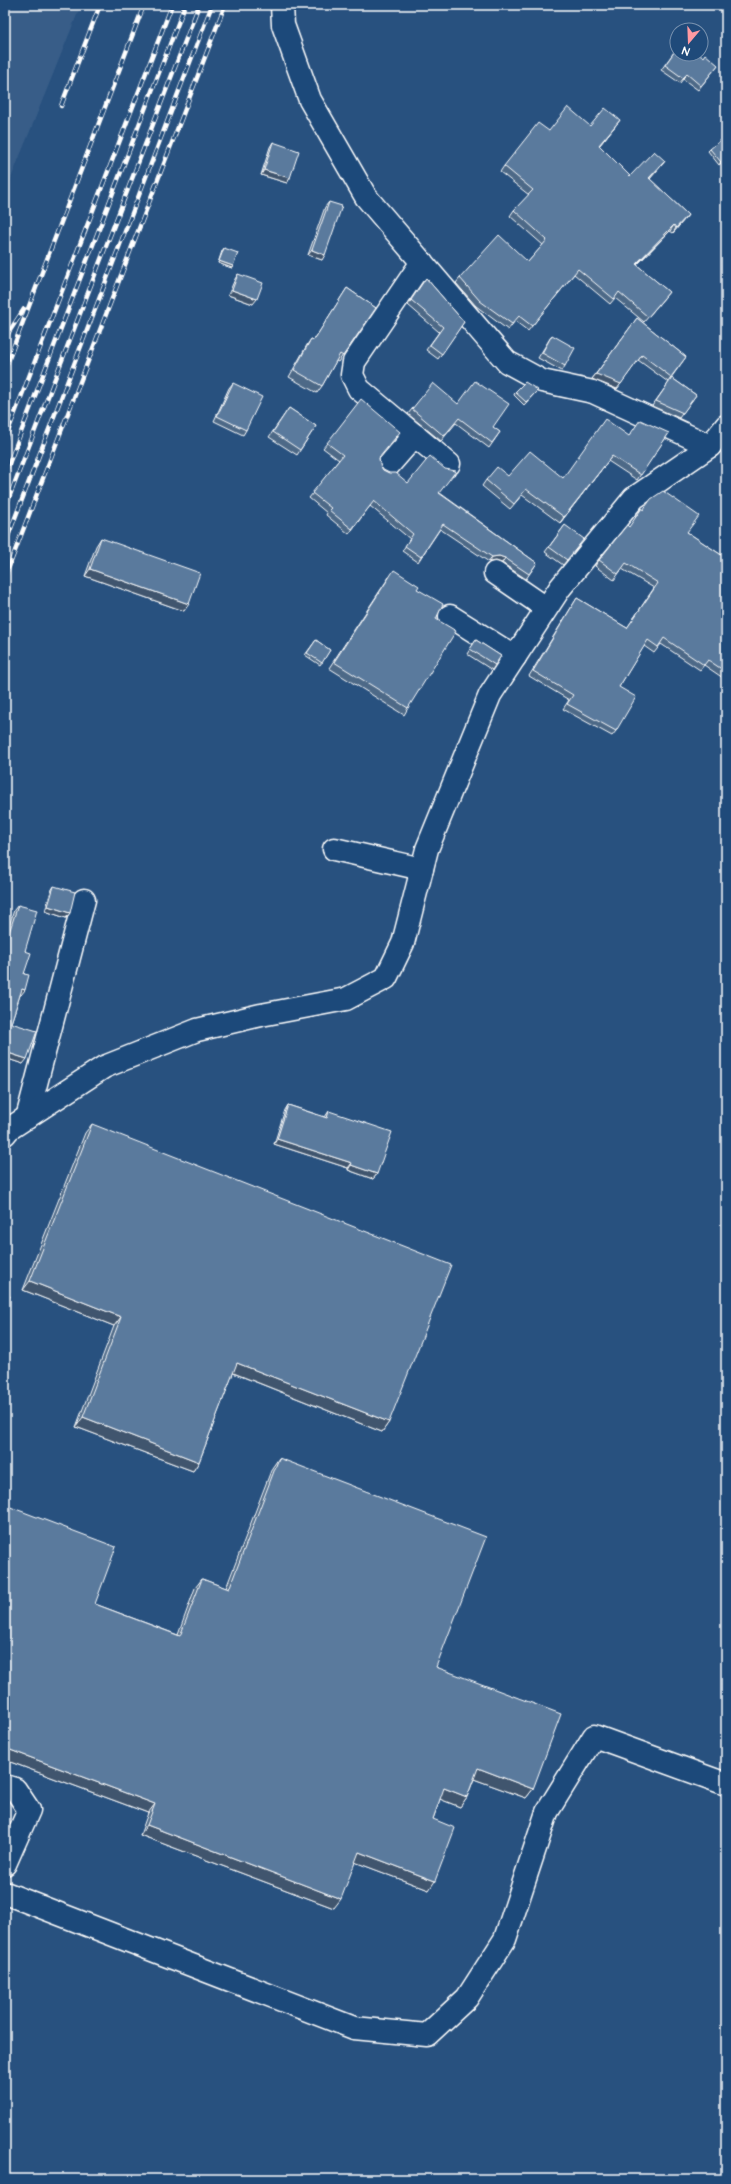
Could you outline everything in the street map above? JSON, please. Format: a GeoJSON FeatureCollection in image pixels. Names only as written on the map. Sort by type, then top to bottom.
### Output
{"type":"FeatureCollection","features":[{"type":"Feature","properties":{"kind":"street"},"geometry":{"type":"LineString","coordinates":[[282,5],[284,26],[310,100],[366,197],[507,362],[542,381],[593,392],[710,446]]}},
{"type":"Feature","properties":{"kind":"street"},"geometry":{"type":"LineString","coordinates":[[422,262],[354,362],[352,376],[359,389],[449,464]]}},
{"type":"Feature","properties":{"kind":"street"},"geometry":{"type":"LineString","coordinates":[[12,1127],[111,1064],[197,1030],[346,999],[386,978],[403,943],[427,849],[490,695],[560,588],[634,498],[710,446],[726,426]]}},
{"type":"Feature","properties":{"kind":"street"},"geometry":{"type":"LineString","coordinates":[[388,466],[415,435]]}},
{"type":"Feature","properties":{"kind":"street"},"geometry":{"type":"LineString","coordinates":[[495,573],[546,608]]}},
{"type":"Feature","properties":{"kind":"street"},"geometry":{"type":"LineString","coordinates":[[450,616],[515,657]]}},
{"type":"Feature","properties":{"kind":"street"},"geometry":{"type":"LineString","coordinates":[[334,849],[422,869]]}},
{"type":"Feature","properties":{"kind":"street"},"geometry":{"type":"LineString","coordinates":[[12,1127],[84,900]]}},
{"type":"Feature","properties":{"kind":"street"},"geometry":{"type":"LineString","coordinates":[[5,1893],[354,2028],[427,2035],[467,1998],[505,1939],[547,1812],[594,1736],[726,1784]]}},
{"type":"Feature","properties":{"kind":"street"},"geometry":{"type":"LineString","coordinates":[[5,1786],[15,1789],[29,1810],[5,1864]]}},
{"type":"Feature","properties":{"kind":"shaded area"},"geometry":{"type":"Polygon","coordinates":[[[5,5],[81,5],[5,193],[5,5]]]}},
{"type":"Feature","properties":{"kind":"building"},"geometry":{"type":"Polygon","coordinates":[[[709,57],[718,65],[701,86],[687,74],[683,78],[665,65],[669,59],[669,62],[709,62],[709,57]]]}},
{"type":"Feature","properties":{"kind":"building"},"geometry":{"type":"Polygon","coordinates":[[[568,107],[590,126],[605,108],[620,120],[599,145],[630,176],[654,151],[665,161],[649,178],[688,215],[676,228],[674,225],[636,264],[669,292],[648,317],[619,292],[614,299],[578,269],[532,326],[519,316],[512,324],[480,301],[460,278],[499,235],[528,262],[547,240],[514,210],[533,190],[504,166],[538,123],[549,131],[568,107]]]}},
{"type":"Feature","properties":{"kind":"building"},"geometry":{"type":"Polygon","coordinates":[[[721,140],[726,147],[726,158],[721,162],[710,149],[721,140]]]}},
{"type":"Feature","properties":{"kind":"building"},"geometry":{"type":"Polygon","coordinates":[[[273,142],[299,151],[290,178],[264,170],[273,142]]]}},
{"type":"Feature","properties":{"kind":"building"},"geometry":{"type":"Polygon","coordinates":[[[329,202],[342,206],[325,255],[312,250],[329,202]]]}},
{"type":"Feature","properties":{"kind":"building"},"geometry":{"type":"Polygon","coordinates":[[[224,248],[238,253],[233,266],[219,261],[224,248]]]}},
{"type":"Feature","properties":{"kind":"building"},"geometry":{"type":"Polygon","coordinates":[[[238,274],[263,283],[257,299],[232,290],[238,274]]]}},
{"type":"Feature","properties":{"kind":"building"},"geometry":{"type":"Polygon","coordinates":[[[426,278],[464,322],[442,354],[430,345],[443,327],[411,300],[426,278]]]}},
{"type":"Feature","properties":{"kind":"building"},"geometry":{"type":"Polygon","coordinates":[[[347,288],[376,308],[343,356],[340,354],[322,386],[294,370],[311,339],[314,340],[347,288]]]}},
{"type":"Feature","properties":{"kind":"building"},"geometry":{"type":"Polygon","coordinates":[[[637,318],[686,357],[671,377],[642,355],[621,384],[596,374],[637,318]]]}},
{"type":"Feature","properties":{"kind":"building"},"geometry":{"type":"Polygon","coordinates":[[[552,335],[575,348],[565,366],[542,353],[552,335]]]}},
{"type":"Feature","properties":{"kind":"building"},"geometry":{"type":"Polygon","coordinates":[[[672,378],[696,395],[683,413],[656,401],[672,378]]]}},
{"type":"Feature","properties":{"kind":"building"},"geometry":{"type":"Polygon","coordinates":[[[475,381],[509,404],[493,427],[500,432],[492,443],[459,418],[444,436],[412,409],[433,383],[458,404],[475,381]]]}},
{"type":"Feature","properties":{"kind":"building"},"geometry":{"type":"Polygon","coordinates":[[[525,382],[538,390],[526,402],[515,392],[525,382]]]}},
{"type":"Feature","properties":{"kind":"building"},"geometry":{"type":"Polygon","coordinates":[[[233,383],[262,397],[246,430],[217,416],[233,383]]]}},
{"type":"Feature","properties":{"kind":"building"},"geometry":{"type":"Polygon","coordinates":[[[361,399],[400,432],[379,458],[380,465],[383,470],[389,473],[396,473],[408,483],[430,456],[445,469],[456,471],[439,493],[537,563],[529,574],[505,558],[499,556],[492,557],[443,524],[421,557],[405,546],[413,534],[374,501],[352,529],[329,510],[331,508],[312,493],[343,455],[327,443],[361,399]]]}},
{"type":"Feature","properties":{"kind":"building"},"geometry":{"type":"Polygon","coordinates":[[[289,408],[316,426],[300,450],[273,432],[289,408]]]}},
{"type":"Feature","properties":{"kind":"building"},"geometry":{"type":"Polygon","coordinates":[[[605,419],[629,436],[640,420],[669,433],[641,475],[612,456],[564,517],[526,489],[514,504],[486,480],[497,467],[508,476],[530,451],[563,478],[605,419]]]}},
{"type":"Feature","properties":{"kind":"building"},"geometry":{"type":"Polygon","coordinates":[[[663,491],[699,516],[687,532],[726,558],[726,672],[708,660],[704,665],[664,638],[658,647],[648,640],[619,687],[636,697],[616,731],[567,704],[573,695],[533,671],[577,598],[627,628],[658,583],[626,563],[618,574],[599,560],[627,525],[629,527],[642,508],[643,510],[651,499],[663,491]]]}},
{"type":"Feature","properties":{"kind":"building"},"geometry":{"type":"Polygon","coordinates":[[[565,525],[584,539],[567,560],[549,547],[565,525]]]}},
{"type":"Feature","properties":{"kind":"building"},"geometry":{"type":"Polygon","coordinates":[[[101,538],[200,573],[189,604],[90,569],[101,538]]]}},
{"type":"Feature","properties":{"kind":"building"},"geometry":{"type":"Polygon","coordinates":[[[394,570],[419,586],[417,589],[443,604],[436,619],[456,631],[408,708],[334,662],[394,570]]]}},
{"type":"Feature","properties":{"kind":"building"},"geometry":{"type":"Polygon","coordinates":[[[316,640],[330,650],[322,663],[307,653],[316,640]]]}},
{"type":"Feature","properties":{"kind":"building"},"geometry":{"type":"Polygon","coordinates":[[[476,640],[501,656],[495,665],[470,649],[476,640]]]}},
{"type":"Feature","properties":{"kind":"building"},"geometry":{"type":"Polygon","coordinates":[[[54,886],[75,892],[70,913],[48,906],[54,886]]]}},
{"type":"Feature","properties":{"kind":"building"},"geometry":{"type":"Polygon","coordinates":[[[18,905],[37,910],[25,951],[31,953],[24,974],[29,975],[25,990],[22,989],[11,1023],[37,1031],[27,1059],[5,1052],[5,945],[18,905]]]}},
{"type":"Feature","properties":{"kind":"building"},"geometry":{"type":"Polygon","coordinates":[[[288,1105],[327,1118],[329,1111],[392,1132],[377,1174],[351,1165],[352,1163],[277,1139],[288,1105]]]}},
{"type":"Feature","properties":{"kind":"building"},"geometry":{"type":"Polygon","coordinates":[[[92,1124],[451,1265],[389,1422],[237,1363],[199,1462],[83,1417],[121,1317],[30,1281],[92,1124]]]}},
{"type":"Feature","properties":{"kind":"building"},"geometry":{"type":"Polygon","coordinates":[[[5,1294],[10,1296],[5,1310],[5,1294]]]}},
{"type":"Feature","properties":{"kind":"building"},"geometry":{"type":"Polygon","coordinates":[[[279,1458],[486,1537],[436,1667],[561,1714],[533,1789],[478,1768],[467,1797],[444,1788],[433,1819],[455,1828],[435,1881],[359,1852],[341,1899],[147,1825],[155,1804],[5,1748],[5,1505],[116,1547],[95,1604],[180,1636],[202,1579],[229,1589],[279,1458]]]}},
{"type":"Feature","properties":{"kind":"railway"},"geometry":{"type":"LineString","coordinates":[[61,106],[100,5]]}},
{"type":"Feature","properties":{"kind":"railway"},"geometry":{"type":"LineString","coordinates":[[5,369],[144,5]]}},
{"type":"Feature","properties":{"kind":"railway"},"geometry":{"type":"LineString","coordinates":[[5,439],[172,5]]}},
{"type":"Feature","properties":{"kind":"railway"},"geometry":{"type":"LineString","coordinates":[[5,474],[185,5]]}},
{"type":"Feature","properties":{"kind":"railway"},"geometry":{"type":"LineString","coordinates":[[5,508],[199,5]]}},
{"type":"Feature","properties":{"kind":"railway"},"geometry":{"type":"LineString","coordinates":[[5,544],[212,5]]}},
{"type":"Feature","properties":{"kind":"railway"},"geometry":{"type":"LineString","coordinates":[[5,577],[225,5]]}},
{"type":"Feature","properties":{"kind":"railway"},"geometry":{"type":"LineString","coordinates":[[5,338],[24,309]]}}]}
